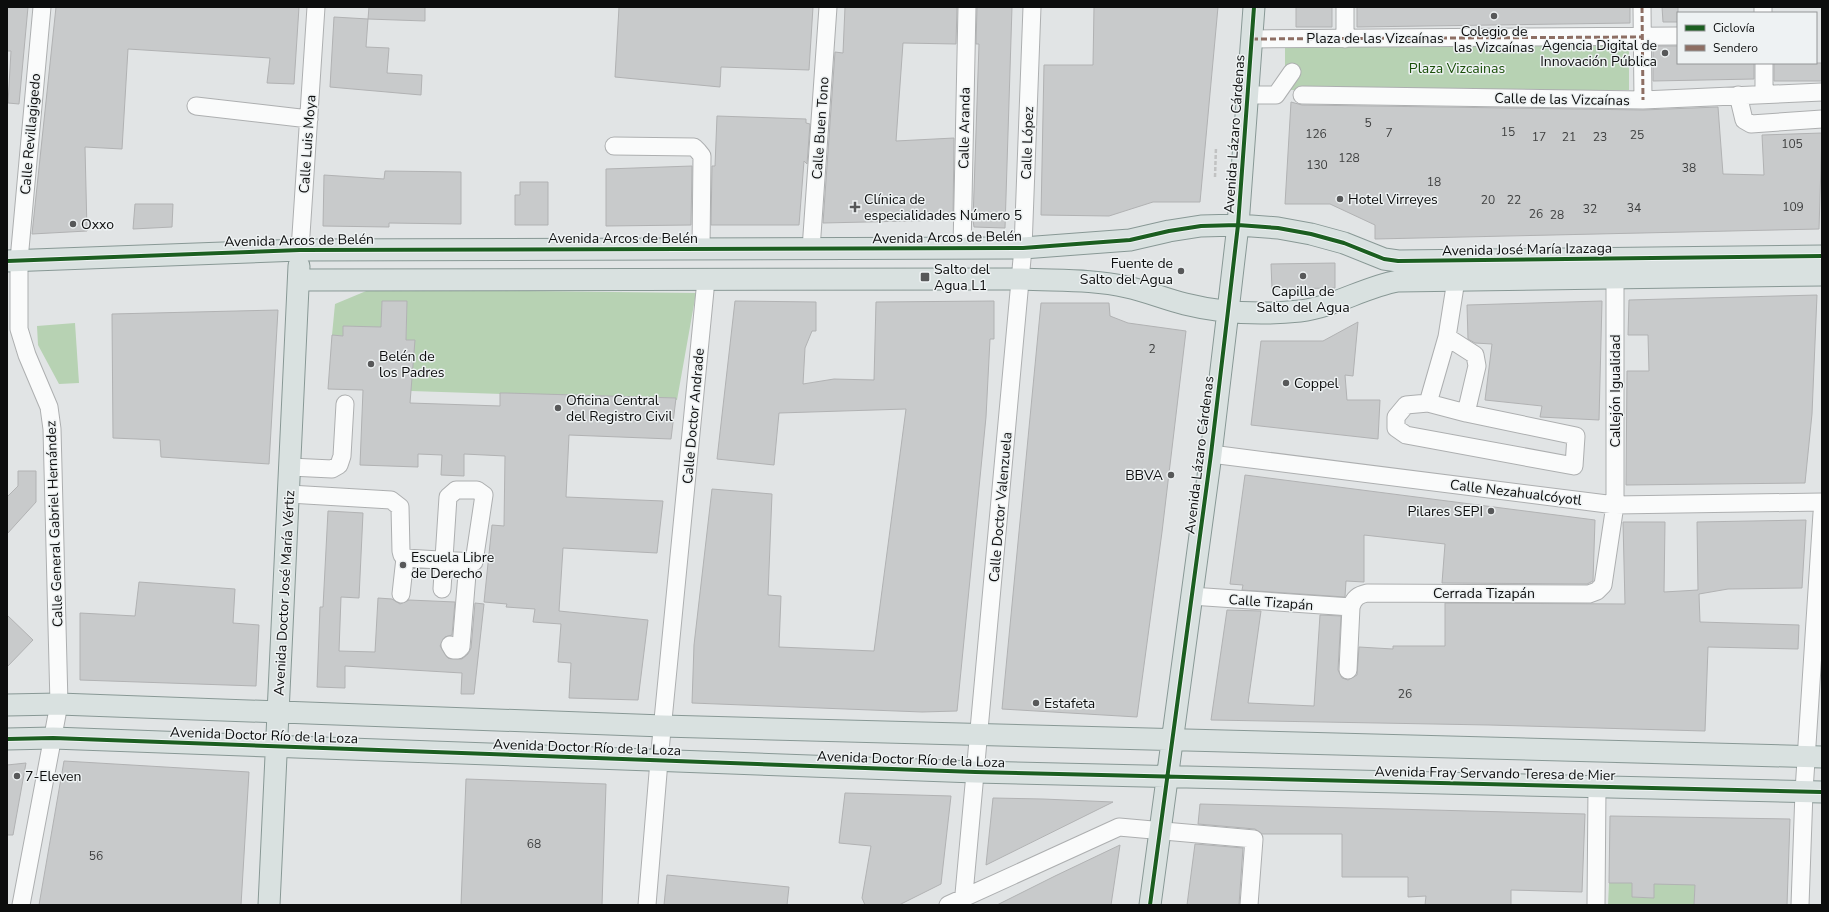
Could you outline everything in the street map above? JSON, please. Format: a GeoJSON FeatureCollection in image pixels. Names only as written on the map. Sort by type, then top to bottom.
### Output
{"type":"FeatureCollection","features":[{"type":"Feature","properties":{"kind":"main road","name":"Avenida Lázaro Cárdenas"},"geometry":{"type":"LineString","coordinates":[[1150,905],[1211,454],[1238,225],[1254,7]]}},
{"type":"Feature","properties":{"kind":"main road","name":"Avenida Arcos de Belén"},"geometry":{"type":"LineString","coordinates":[[13,261],[300,250],[1023,248],[1111,242],[1200,226],[1238,225]]}},
{"type":"Feature","properties":{"kind":"main road","name":"Avenida José María Izazaga"},"geometry":{"type":"LineString","coordinates":[[1238,225],[1278,228],[1311,234],[1344,243],[1384,258],[1398,261],[1822,256]]}},
{"type":"Feature","properties":{"kind":"main road","name":"Calle Luis Moya"},"geometry":{"type":"LineString","coordinates":[[299,280],[300,250]]}},
{"type":"Feature","properties":{"kind":"main road"},"geometry":{"type":"LineString","coordinates":[[299,280],[1020,279],[1106,283],[1128,287],[1186,304],[1228,311],[1300,311],[1332,304],[1386,283],[1398,281],[1822,275]]}},
{"type":"Feature","properties":{"kind":"main road","name":"Avenida Doctor José María Vértiz"},"geometry":{"type":"LineString","coordinates":[[269,905],[278,747],[299,280]]}},
{"type":"Feature","properties":{"kind":"main road","name":"Avenida Doctor Río de la Loza"},"geometry":{"type":"LineString","coordinates":[[7,704],[59,704],[279,711],[662,726],[1172,740]]}},
{"type":"Feature","properties":{"kind":"main road","name":"Avenida Doctor Río de la Loza"},"geometry":{"type":"LineString","coordinates":[[7,739],[53,738],[659,761],[1167,777]]}},
{"type":"Feature","properties":{"kind":"main road","name":"Avenida Fray Servando Teresa de Mier"},"geometry":{"type":"LineString","coordinates":[[1172,740],[1814,757]]}},
{"type":"Feature","properties":{"kind":"main road","name":"Avenida Fray Servando Teresa de Mier"},"geometry":{"type":"LineString","coordinates":[[1167,777],[1813,792]]}},
{"type":"Feature","properties":{"kind":"street","name":"Calle Revillagigedo"},"geometry":{"type":"LineString","coordinates":[[18,291],[13,261],[42,7]]}},
{"type":"Feature","properties":{"kind":"street","name":"Calle Luis Moya"},"geometry":{"type":"LineString","coordinates":[[300,250],[316,7]]}},
{"type":"Feature","properties":{"kind":"street","name":"Calle Buen Tono"},"geometry":{"type":"LineString","coordinates":[[811,249],[828,7]]}},
{"type":"Feature","properties":{"kind":"street","name":"Calle Aranda"},"geometry":{"type":"LineString","coordinates":[[962,248],[967,7]]}},
{"type":"Feature","properties":{"kind":"street","name":"Calle López"},"geometry":{"type":"LineString","coordinates":[[1020,279],[1023,248],[1032,7]]}},
{"type":"Feature","properties":{"kind":"street"},"geometry":{"type":"LineString","coordinates":[[1345,7],[1345,38]]}},
{"type":"Feature","properties":{"kind":"street"},"geometry":{"type":"LineString","coordinates":[[1642,7],[1643,100]]}},
{"type":"Feature","properties":{"kind":"street","name":"Plaza de las Vizcaínas"},"geometry":{"type":"LineString","coordinates":[[1252,39],[1677,36]]}},
{"type":"Feature","properties":{"kind":"street"},"geometry":{"type":"LineString","coordinates":[[1764,64],[1764,94]]}},
{"type":"Feature","properties":{"kind":"street"},"geometry":{"type":"LineString","coordinates":[[1248,95],[1276,95],[1292,72]]}},
{"type":"Feature","properties":{"kind":"street","name":"Calle de las Vizcaínas"},"geometry":{"type":"LineString","coordinates":[[1302,96],[1643,100],[1822,92]]}},
{"type":"Feature","properties":{"kind":"street"},"geometry":{"type":"LineString","coordinates":[[1738,96],[1744,120],[1751,124],[1822,119]]}},
{"type":"Feature","properties":{"kind":"street"},"geometry":{"type":"LineString","coordinates":[[196,106],[309,119]]}},
{"type":"Feature","properties":{"kind":"street"},"geometry":{"type":"LineString","coordinates":[[614,146],[694,147],[698,150],[702,156],[701,249]]}},
{"type":"Feature","properties":{"kind":"street","name":"Callejón Igualidad"},"geometry":{"type":"LineString","coordinates":[[1614,278],[1615,505]]}},
{"type":"Feature","properties":{"kind":"street","name":"Calle Doctor Valenzuela"},"geometry":{"type":"LineString","coordinates":[[963,901],[1020,279]]}},
{"type":"Feature","properties":{"kind":"street","name":"Calle Doctor Andrade"},"geometry":{"type":"LineString","coordinates":[[647,905],[662,726],[706,280]]}},
{"type":"Feature","properties":{"kind":"street"},"geometry":{"type":"LineString","coordinates":[[1428,403],[1446,337],[1456,280]]}},
{"type":"Feature","properties":{"kind":"street","name":"Calle General Gabriel Hernández"},"geometry":{"type":"LineString","coordinates":[[18,291],[19,329],[27,354],[49,407],[52,429],[59,704],[21,905]]}},
{"type":"Feature","properties":{"kind":"street"},"geometry":{"type":"LineString","coordinates":[[1446,337],[1475,355],[1478,366],[1466,413]]}},
{"type":"Feature","properties":{"kind":"street"},"geometry":{"type":"LineString","coordinates":[[1428,403],[1466,413],[1576,436],[1574,466],[1406,435],[1396,428],[1396,417],[1406,405],[1428,403]]}},
{"type":"Feature","properties":{"kind":"street"},"geometry":{"type":"LineString","coordinates":[[290,467],[332,469],[339,465],[342,456],[345,404]]}},
{"type":"Feature","properties":{"kind":"street","name":"Calle Nezahualcóyotl"},"geometry":{"type":"LineString","coordinates":[[1211,454],[1615,505],[1822,502]]}},
{"type":"Feature","properties":{"kind":"street"},"geometry":{"type":"LineString","coordinates":[[405,558],[444,560],[468,562],[474,562],[477,553],[484,495],[477,490],[456,490],[448,497],[444,560],[442,589]]}},
{"type":"Feature","properties":{"kind":"street"},"geometry":{"type":"LineString","coordinates":[[289,494],[391,500],[400,507],[401,551],[405,558],[401,594]]}},
{"type":"Feature","properties":{"kind":"street","name":"Cerrada Tizapán"},"geometry":{"type":"LineString","coordinates":[[1352,607],[1356,597],[1366,593],[1589,594],[1597,591],[1603,585],[1606,576],[1615,505]]}},
{"type":"Feature","properties":{"kind":"street"},"geometry":{"type":"LineString","coordinates":[[1800,905],[1813,792],[1822,513]]}},
{"type":"Feature","properties":{"kind":"street"},"geometry":{"type":"LineString","coordinates":[[450,645],[453,650],[458,650],[461,648],[468,562]]}},
{"type":"Feature","properties":{"kind":"street","name":"Calle Tizapán"},"geometry":{"type":"LineString","coordinates":[[1191,596],[1352,607]]}},
{"type":"Feature","properties":{"kind":"street"},"geometry":{"type":"LineString","coordinates":[[1348,670],[1352,607]]}},
{"type":"Feature","properties":{"kind":"street"},"geometry":{"type":"LineString","coordinates":[[1596,905],[1597,786]]}},
{"type":"Feature","properties":{"kind":"street"},"geometry":{"type":"LineString","coordinates":[[948,905],[963,901],[1119,826],[1254,839],[1249,905]]}},
{"type":"Feature","properties":{"kind":"path"},"geometry":{"type":"LineString","coordinates":[[1215,177],[1216,147]]}},
{"type":"Feature","properties":{"kind":"green space","name":"Plaza Vizcainas"},"geometry":{"type":"Polygon","coordinates":[[[1285,46],[1629,46],[1629,90],[1285,90],[1285,46]]]}},
{"type":"Feature","properties":{"kind":"green space"},"geometry":{"type":"Polygon","coordinates":[[[371,289],[696,293],[677,400],[411,391],[406,340],[407,301],[382,301],[381,338],[365,327],[344,326],[343,336],[332,335],[335,304],[371,289]]]}},
{"type":"Feature","properties":{"kind":"green space"},"geometry":{"type":"Polygon","coordinates":[[[75,323],[79,383],[59,384],[38,345],[37,326],[75,323]]]}},
{"type":"Feature","properties":{"kind":"green space"},"geometry":{"type":"Polygon","coordinates":[[[1696,870],[1694,905],[1608,905],[1609,883],[1632,883],[1632,897],[1654,898],[1654,884],[1676,884],[1696,870]]]}},
{"type":"Feature","properties":{"kind":"building"},"geometry":{"type":"Polygon","coordinates":[[[7,7],[28,7],[19,104],[8,103],[11,51],[7,51],[7,7]]]}},
{"type":"Feature","properties":{"kind":"building"},"geometry":{"type":"Polygon","coordinates":[[[56,7],[299,7],[294,84],[267,83],[270,58],[128,49],[122,149],[85,147],[87,231],[32,234],[56,7]]]}},
{"type":"Feature","properties":{"kind":"building"},"geometry":{"type":"Polygon","coordinates":[[[369,7],[425,7],[425,21],[368,19],[369,7]]]}},
{"type":"Feature","properties":{"kind":"building"},"geometry":{"type":"Polygon","coordinates":[[[619,7],[813,7],[809,70],[721,67],[720,87],[615,77],[619,7]]]}},
{"type":"Feature","properties":{"kind":"building"},"geometry":{"type":"Polygon","coordinates":[[[845,7],[957,7],[956,44],[903,43],[896,141],[954,138],[953,220],[823,223],[835,52],[843,53],[845,7]]]}},
{"type":"Feature","properties":{"kind":"building"},"geometry":{"type":"Polygon","coordinates":[[[977,7],[1012,7],[1005,228],[974,227],[973,220],[979,44],[976,44],[977,7]]]}},
{"type":"Feature","properties":{"kind":"building"},"geometry":{"type":"Polygon","coordinates":[[[1094,7],[1218,7],[1200,202],[1153,202],[1109,216],[1041,215],[1044,65],[1093,65],[1094,7]]]}},
{"type":"Feature","properties":{"kind":"building"},"geometry":{"type":"Polygon","coordinates":[[[1296,7],[1332,7],[1332,27],[1296,27],[1296,7]]]}},
{"type":"Feature","properties":{"kind":"building","name":"Colegio de las Vizcaínas"},"geometry":{"type":"Polygon","coordinates":[[[1357,7],[1630,7],[1630,23],[1357,27],[1357,7]]]}},
{"type":"Feature","properties":{"kind":"building"},"geometry":{"type":"Polygon","coordinates":[[[1662,7],[1678,7],[1677,22],[1663,22],[1662,7]]]}},
{"type":"Feature","properties":{"kind":"building"},"geometry":{"type":"Polygon","coordinates":[[[334,17],[368,19],[366,47],[389,48],[387,73],[422,75],[421,95],[330,87],[334,17]]]}},
{"type":"Feature","properties":{"kind":"building","name":"Agencia Digital de Innovación Pública"},"geometry":{"type":"Polygon","coordinates":[[[1653,46],[1677,46],[1677,64],[1754,64],[1754,79],[1653,81],[1653,46]]]}},
{"type":"Feature","properties":{"kind":"building"},"geometry":{"type":"Polygon","coordinates":[[[1822,63],[1822,81],[1774,81],[1774,64],[1822,63]]]}},
{"type":"Feature","properties":{"kind":"building"},"geometry":{"type":"Polygon","coordinates":[[[1291,102],[1302,105],[1643,110],[1718,107],[1723,174],[1764,175],[1762,135],[1822,133],[1819,229],[1375,239],[1375,225],[1330,204],[1285,204],[1291,102]]]}},
{"type":"Feature","properties":{"kind":"building"},"geometry":{"type":"Polygon","coordinates":[[[717,116],[806,119],[806,123],[810,124],[807,164],[804,161],[799,225],[711,225],[712,166],[715,166],[717,116]]]}},
{"type":"Feature","properties":{"kind":"building"},"geometry":{"type":"Polygon","coordinates":[[[692,166],[691,225],[606,226],[606,169],[692,166]]]}},
{"type":"Feature","properties":{"kind":"building"},"geometry":{"type":"Polygon","coordinates":[[[385,171],[461,172],[461,224],[389,223],[389,227],[323,226],[324,175],[384,179],[385,171]]]}},
{"type":"Feature","properties":{"kind":"building"},"geometry":{"type":"Polygon","coordinates":[[[520,182],[548,182],[548,225],[515,225],[515,195],[520,195],[520,182]]]}},
{"type":"Feature","properties":{"kind":"building"},"geometry":{"type":"Polygon","coordinates":[[[135,204],[173,204],[172,227],[133,229],[135,204]]]}},
{"type":"Feature","properties":{"kind":"building","name":"Capilla de Salto del Agua"},"geometry":{"type":"Polygon","coordinates":[[[1335,263],[1335,288],[1272,289],[1271,264],[1335,263]]]}},
{"type":"Feature","properties":{"kind":"building"},"geometry":{"type":"Polygon","coordinates":[[[1817,295],[1812,414],[1805,483],[1626,485],[1627,371],[1649,371],[1648,335],[1628,335],[1629,300],[1817,295]]]}},
{"type":"Feature","properties":{"kind":"building"},"geometry":{"type":"Polygon","coordinates":[[[382,301],[407,301],[406,340],[415,340],[410,403],[500,406],[500,393],[676,398],[671,439],[569,435],[566,497],[663,501],[657,553],[563,548],[559,611],[648,620],[638,700],[569,698],[571,663],[558,662],[561,624],[533,622],[535,609],[506,607],[507,604],[484,602],[492,525],[504,526],[505,456],[464,454],[464,476],[441,475],[442,455],[418,454],[418,467],[360,465],[363,390],[328,389],[332,335],[343,336],[343,326],[381,327],[382,301]]]}},
{"type":"Feature","properties":{"kind":"building"},"geometry":{"type":"Polygon","coordinates":[[[735,301],[816,302],[816,331],[812,331],[805,348],[803,384],[834,379],[874,380],[876,302],[994,301],[994,339],[990,339],[986,417],[957,711],[922,712],[692,703],[694,645],[712,489],[772,494],[768,595],[781,596],[779,647],[874,651],[906,409],[779,413],[774,465],[717,459],[735,301]]]}},
{"type":"Feature","properties":{"kind":"building"},"geometry":{"type":"Polygon","coordinates":[[[1602,301],[1599,420],[1540,417],[1542,406],[1485,400],[1492,344],[1475,343],[1468,339],[1467,305],[1602,301]]]}},
{"type":"Feature","properties":{"kind":"building"},"geometry":{"type":"Polygon","coordinates":[[[1041,303],[1109,303],[1110,316],[1128,323],[1186,331],[1162,532],[1137,717],[1002,709],[1041,303]]]}},
{"type":"Feature","properties":{"kind":"building"},"geometry":{"type":"Polygon","coordinates":[[[278,310],[269,464],[161,457],[160,440],[113,438],[112,314],[278,310]]]}},
{"type":"Feature","properties":{"kind":"building"},"geometry":{"type":"Polygon","coordinates":[[[1358,322],[1353,376],[1345,375],[1347,400],[1380,400],[1378,439],[1251,425],[1261,341],[1323,341],[1358,322]]]}},
{"type":"Feature","properties":{"kind":"building"},"geometry":{"type":"Polygon","coordinates":[[[18,471],[36,471],[36,502],[7,534],[7,497],[18,486],[18,471]]]}},
{"type":"Feature","properties":{"kind":"building"},"geometry":{"type":"Polygon","coordinates":[[[1245,475],[1595,520],[1593,581],[1587,584],[1442,583],[1445,544],[1364,535],[1364,582],[1346,581],[1345,597],[1242,590],[1243,585],[1230,584],[1245,475]]]}},
{"type":"Feature","properties":{"kind":"building"},"geometry":{"type":"Polygon","coordinates":[[[328,511],[363,513],[359,598],[341,597],[339,651],[375,652],[378,598],[392,599],[400,604],[409,600],[455,602],[452,635],[445,637],[440,646],[448,658],[462,659],[468,654],[471,648],[475,603],[484,604],[474,694],[461,694],[462,673],[345,666],[345,688],[317,687],[320,607],[323,607],[328,511]]]}},
{"type":"Feature","properties":{"kind":"building"},"geometry":{"type":"Polygon","coordinates":[[[1806,520],[1802,588],[1728,589],[1699,594],[1700,622],[1799,625],[1798,649],[1708,647],[1705,731],[1211,720],[1227,610],[1261,611],[1248,703],[1314,706],[1320,615],[1341,616],[1338,670],[1342,678],[1348,680],[1357,675],[1359,647],[1393,649],[1393,646],[1445,646],[1445,603],[1625,604],[1623,522],[1665,522],[1664,592],[1698,590],[1697,522],[1806,520]]]}},
{"type":"Feature","properties":{"kind":"building"},"geometry":{"type":"Polygon","coordinates":[[[139,582],[235,589],[233,623],[259,625],[256,686],[80,680],[80,613],[135,616],[139,582]]]}},
{"type":"Feature","properties":{"kind":"building"},"geometry":{"type":"Polygon","coordinates":[[[7,615],[33,640],[7,667],[7,615]]]}},
{"type":"Feature","properties":{"kind":"building"},"geometry":{"type":"Polygon","coordinates":[[[64,761],[249,772],[241,905],[39,905],[64,761]]]}},
{"type":"Feature","properties":{"kind":"building"},"geometry":{"type":"Polygon","coordinates":[[[26,763],[13,835],[7,835],[7,765],[26,763]]]}},
{"type":"Feature","properties":{"kind":"building"},"geometry":{"type":"Polygon","coordinates":[[[466,779],[606,784],[602,905],[461,905],[466,779]]]}},
{"type":"Feature","properties":{"kind":"building"},"geometry":{"type":"Polygon","coordinates":[[[845,793],[951,796],[941,884],[899,905],[865,905],[862,898],[871,846],[839,843],[845,793]]]}},
{"type":"Feature","properties":{"kind":"building"},"geometry":{"type":"Polygon","coordinates":[[[993,798],[1043,799],[1113,802],[986,865],[993,798]]]}},
{"type":"Feature","properties":{"kind":"building"},"geometry":{"type":"Polygon","coordinates":[[[1200,804],[1585,814],[1582,892],[1511,890],[1511,905],[1425,905],[1426,896],[1408,897],[1408,877],[1342,877],[1342,834],[1262,834],[1255,829],[1198,824],[1200,804]]]}},
{"type":"Feature","properties":{"kind":"building"},"geometry":{"type":"Polygon","coordinates":[[[1610,816],[1790,819],[1787,905],[1694,905],[1695,885],[1654,884],[1654,898],[1632,897],[1632,883],[1609,883],[1610,816]]]}},
{"type":"Feature","properties":{"kind":"building"},"geometry":{"type":"Polygon","coordinates":[[[1195,844],[1243,848],[1239,905],[1187,905],[1195,844]]]}},
{"type":"Feature","properties":{"kind":"building"},"geometry":{"type":"Polygon","coordinates":[[[1120,845],[1111,905],[997,905],[1055,876],[1120,845]]]}},
{"type":"Feature","properties":{"kind":"building"},"geometry":{"type":"Polygon","coordinates":[[[667,875],[789,887],[787,905],[664,905],[667,875]]]}},
{"type":"Feature","properties":{"kind":"marked path"},"geometry":{"type":"LineString","coordinates":[[1642,7],[1643,100]]}},
{"type":"Feature","properties":{"kind":"marked path"},"geometry":{"type":"LineString","coordinates":[[1252,39],[1642,37]]}},
{"type":"Feature","properties":{"kind":"cycle path"},"geometry":{"type":"LineString","coordinates":[[1150,905],[1211,454],[1238,225],[1254,7]]}},
{"type":"Feature","properties":{"kind":"cycle path"},"geometry":{"type":"LineString","coordinates":[[7,261],[300,250],[1023,248],[1130,240],[1169,231],[1201,226],[1238,225],[1278,228],[1311,234],[1344,243],[1384,259],[1398,261],[1822,256]]}},
{"type":"Feature","properties":{"kind":"cycle path"},"geometry":{"type":"LineString","coordinates":[[7,739],[53,738],[975,772],[1822,792]]}},
{"type":"Feature","properties":{"kind":"place","name":"Colegio de las Vizcaínas"},"geometry":{"type":"Point","coordinates":[1494,16]}},
{"type":"Feature","properties":{"kind":"place","name":"Agencia Digital de Innovación Pública"},"geometry":{"type":"Point","coordinates":[1665,53]}},
{"type":"Feature","properties":{"kind":"place","name":"Hotel Virreyes"},"geometry":{"type":"Point","coordinates":[1340,199]}},
{"type":"Feature","properties":{"kind":"place","name":"Clínica de especialidades Número 5"},"geometry":{"type":"Point","coordinates":[855,207]}},
{"type":"Feature","properties":{"kind":"place","name":"Oxxo"},"geometry":{"type":"Point","coordinates":[73,224]}},
{"type":"Feature","properties":{"kind":"place","name":"Fuente de Salto del Agua"},"geometry":{"type":"Point","coordinates":[1181,271]}},
{"type":"Feature","properties":{"kind":"place","name":"Capilla de Salto del Agua"},"geometry":{"type":"Point","coordinates":[1303,276]}},
{"type":"Feature","properties":{"kind":"place","name":"Salto del Agua L1"},"geometry":{"type":"Point","coordinates":[925,277]}},
{"type":"Feature","properties":{"kind":"place","name":"Belén de los Padres"},"geometry":{"type":"Point","coordinates":[371,364]}},
{"type":"Feature","properties":{"kind":"place","name":"Coppel"},"geometry":{"type":"Point","coordinates":[1286,383]}},
{"type":"Feature","properties":{"kind":"place","name":"Oficina Central del Registro Civil"},"geometry":{"type":"Point","coordinates":[558,408]}},
{"type":"Feature","properties":{"kind":"place","name":"BBVA"},"geometry":{"type":"Point","coordinates":[1171,475]}},
{"type":"Feature","properties":{"kind":"place","name":"Pilares SEPI"},"geometry":{"type":"Point","coordinates":[1491,511]}},
{"type":"Feature","properties":{"kind":"place","name":"Escuela Libre de Derecho"},"geometry":{"type":"Point","coordinates":[403,565]}},
{"type":"Feature","properties":{"kind":"place","name":"Estafeta"},"geometry":{"type":"Point","coordinates":[1036,703]}},
{"type":"Feature","properties":{"kind":"place","name":"7-Eleven"},"geometry":{"type":"Point","coordinates":[17,776]}}]}
